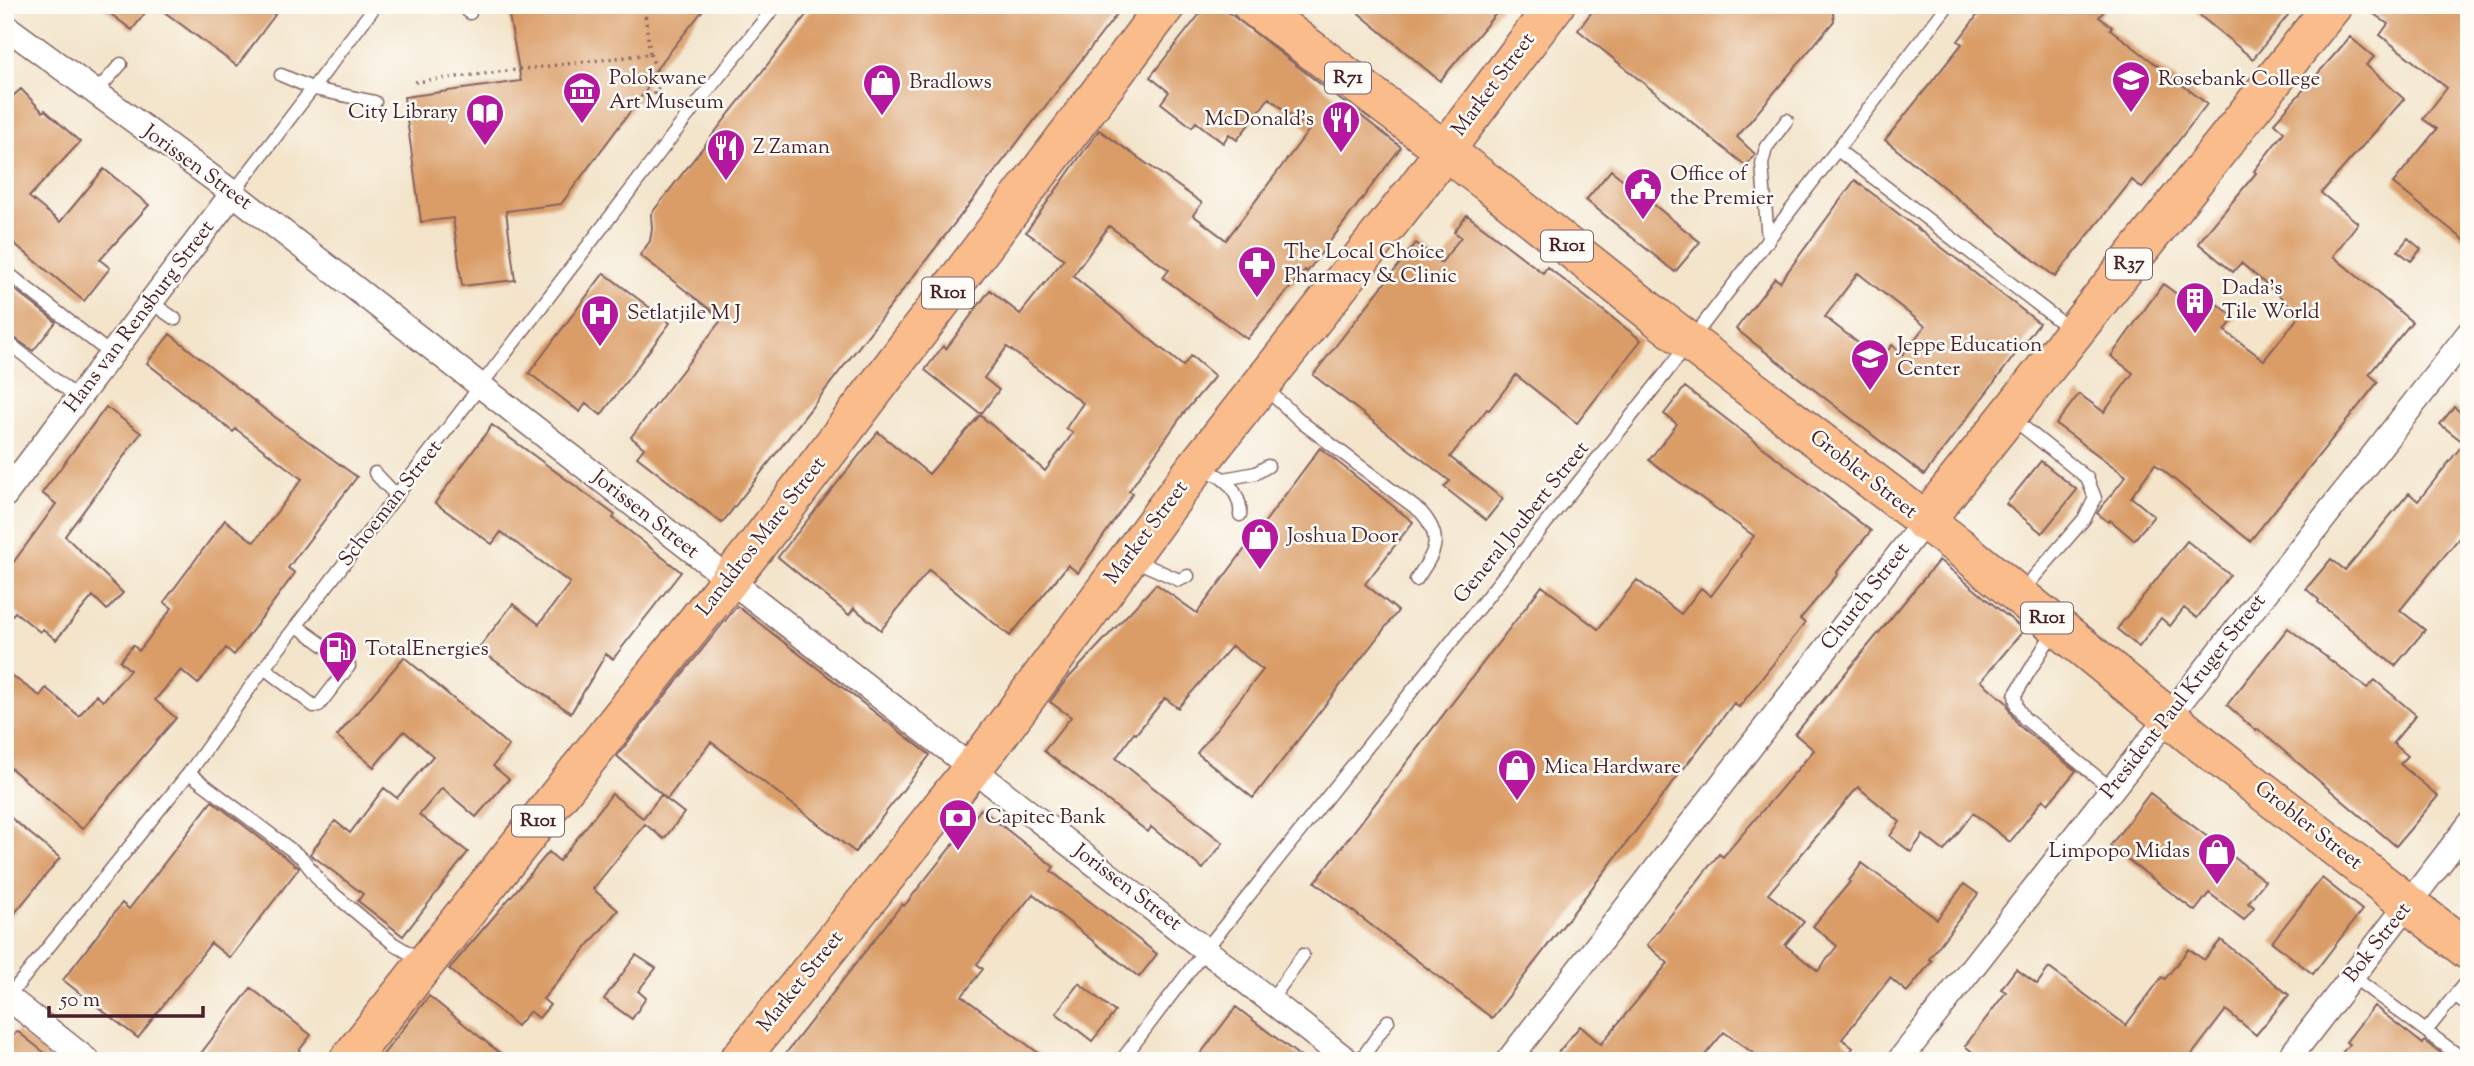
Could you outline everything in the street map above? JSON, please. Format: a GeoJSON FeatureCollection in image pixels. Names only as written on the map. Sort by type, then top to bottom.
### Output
{"type":"FeatureCollection","features":[{"type":"Feature","properties":{"kind":"main road","name":"Landdros Mare Street"},"geometry":{"type":"LineString","coordinates":[[348,1061],[728,580],[1166,5]]}},
{"type":"Feature","properties":{"kind":"main road","name":"Grobler Street"},"geometry":{"type":"LineString","coordinates":[[1252,5],[1492,186],[1658,318],[1957,545],[2168,717],[2469,951]]}},
{"type":"Feature","properties":{"kind":"main road","name":"Market Street"},"geometry":{"type":"LineString","coordinates":[[738,1061],[971,769],[1128,557],[1210,473],[1261,384],[1444,152],[1555,5]]}},
{"type":"Feature","properties":{"kind":"main road","name":"Church Street"},"geometry":{"type":"LineString","coordinates":[[1924,522],[2333,5]]}},
{"type":"Feature","properties":{"kind":"street","name":"Jorissen Street"},"geometry":{"type":"LineString","coordinates":[[5,26],[233,193],[1348,1061]]}},
{"type":"Feature","properties":{"kind":"street","name":"Hans van Rensburg Street"},"geometry":{"type":"LineString","coordinates":[[5,495],[233,193]]}},
{"type":"Feature","properties":{"kind":"street","name":"President Paul Kruger Street"},"geometry":{"type":"LineString","coordinates":[[1908,1058],[2168,717],[2469,333]]}},
{"type":"Feature","properties":{"kind":"street","name":"Church Street"},"geometry":{"type":"LineString","coordinates":[[1508,1061],[1924,522]]}},
{"type":"Feature","properties":{"kind":"street","name":"Bok Street"},"geometry":{"type":"LineString","coordinates":[[2287,1061],[2469,825]]}},
{"type":"Feature","properties":{"kind":"street"},"geometry":{"type":"LineString","coordinates":[[6,998],[88,1061]]}},
{"type":"Feature","properties":{"kind":"lane","name":"Hans van Rensburg Street"},"geometry":{"type":"LineString","coordinates":[[233,193],[376,5]]}},
{"type":"Feature","properties":{"kind":"lane","name":"Schoeman Street"},"geometry":{"type":"LineString","coordinates":[[6,998],[189,773],[264,668],[686,118],[776,5]]}},
{"type":"Feature","properties":{"kind":"lane","name":"General Joubert Street"},"geometry":{"type":"LineString","coordinates":[[1121,1061],[1206,949],[1839,151],[1948,5]]}},
{"type":"Feature","properties":{"kind":"lane"},"geometry":{"type":"LineString","coordinates":[[95,93],[121,64]]}},
{"type":"Feature","properties":{"kind":"lane"},"geometry":{"type":"LineString","coordinates":[[281,75],[314,89],[375,102]]}},
{"type":"Feature","properties":{"kind":"lane"},"geometry":{"type":"LineString","coordinates":[[1768,241],[1762,164],[1766,148],[1787,120]]}},
{"type":"Feature","properties":{"kind":"lane"},"geometry":{"type":"LineString","coordinates":[[1839,151],[2074,332]]}},
{"type":"Feature","properties":{"kind":"lane"},"geometry":{"type":"LineString","coordinates":[[5,271],[112,355]]}},
{"type":"Feature","properties":{"kind":"lane"},"geometry":{"type":"LineString","coordinates":[[152,303],[175,319]]}},
{"type":"Feature","properties":{"kind":"lane"},"geometry":{"type":"LineString","coordinates":[[5,340],[79,399]]}},
{"type":"Feature","properties":{"kind":"lane"},"geometry":{"type":"LineString","coordinates":[[1261,384],[1304,424],[1421,512],[1432,524],[1436,535],[1432,556],[1416,580]]}},
{"type":"Feature","properties":{"kind":"lane"},"geometry":{"type":"LineString","coordinates":[[2009,415],[2087,478],[2095,498],[2085,517],[2018,594]]}},
{"type":"Feature","properties":{"kind":"lane"},"geometry":{"type":"LineString","coordinates":[[1210,473],[1256,474],[1268,466]]}},
{"type":"Feature","properties":{"kind":"lane"},"geometry":{"type":"LineString","coordinates":[[375,473],[397,496]]}},
{"type":"Feature","properties":{"kind":"lane"},"geometry":{"type":"LineString","coordinates":[[1210,473],[1237,498],[1240,515]]}},
{"type":"Feature","properties":{"kind":"lane"},"geometry":{"type":"LineString","coordinates":[[1128,557],[1179,580],[1188,576]]}},
{"type":"Feature","properties":{"kind":"lane"},"geometry":{"type":"LineString","coordinates":[[264,668],[314,706],[319,705],[349,666],[297,626]]}},
{"type":"Feature","properties":{"kind":"lane"},"geometry":{"type":"LineString","coordinates":[[2057,626],[2015,695],[2017,707],[2024,718],[2113,790]]}},
{"type":"Feature","properties":{"kind":"lane"},"geometry":{"type":"LineString","coordinates":[[189,773],[303,858],[323,885],[394,944],[425,964]]}},
{"type":"Feature","properties":{"kind":"lane"},"geometry":{"type":"LineString","coordinates":[[1271,1000],[1303,955]]}},
{"type":"Feature","properties":{"kind":"lane"},"geometry":{"type":"LineString","coordinates":[[2352,976],[2466,1061]]}},
{"type":"Feature","properties":{"kind":"lane"},"geometry":{"type":"LineString","coordinates":[[2426,1031],[2469,978]]}},
{"type":"Feature","properties":{"kind":"lane"},"geometry":{"type":"LineString","coordinates":[[2456,996],[2469,1006]]}},
{"type":"Feature","properties":{"kind":"lane"},"geometry":{"type":"LineString","coordinates":[[1360,1061],[1388,1021]]}},
{"type":"Feature","properties":{"kind":"path"},"geometry":{"type":"LineString","coordinates":[[644,5],[650,54],[662,84],[654,93],[686,118]]}},
{"type":"Feature","properties":{"kind":"path"},"geometry":{"type":"LineString","coordinates":[[415,82],[650,54]]}},
{"type":"Feature","properties":{"kind":"building"},"geometry":{"type":"Polygon","coordinates":[[[99,5],[151,5],[132,30],[99,5]]]}},
{"type":"Feature","properties":{"kind":"building"},"geometry":{"type":"Polygon","coordinates":[[[155,5],[263,5],[275,15],[237,66],[155,5]]]}},
{"type":"Feature","properties":{"kind":"building"},"geometry":{"type":"Polygon","coordinates":[[[540,5],[707,5],[646,82],[647,89],[561,204],[506,211],[515,280],[462,286],[453,218],[421,222],[404,97],[521,81],[508,10],[540,5]]]}},
{"type":"Feature","properties":{"kind":"building"},"geometry":{"type":"Polygon","coordinates":[[[814,5],[1124,5],[722,523],[637,457],[644,448],[631,437],[722,319],[640,255],[650,241],[651,214],[814,5]]]}},
{"type":"Feature","properties":{"kind":"building"},"geometry":{"type":"Polygon","coordinates":[[[1207,5],[1219,5],[1401,147],[1307,272],[1305,270],[1247,339],[1163,278],[1169,270],[1109,226],[1073,276],[1183,366],[1191,356],[1215,376],[1183,414],[1129,491],[1133,493],[1078,573],[1068,565],[1010,636],[929,570],[881,630],[854,608],[849,615],[778,557],[878,432],[929,474],[980,415],[1045,471],[1073,433],[1066,428],[1083,403],[1007,347],[984,378],[999,390],[981,414],[925,370],[943,346],[946,349],[990,290],[1020,314],[1064,259],[1026,232],[1099,130],[1202,203],[1193,215],[1226,240],[1309,130],[1269,98],[1237,140],[1229,134],[1223,143],[1196,122],[1192,127],[1161,103],[1169,92],[1150,77],[1207,5]]]}},
{"type":"Feature","properties":{"kind":"building"},"geometry":{"type":"Polygon","coordinates":[[[1349,5],[1503,5],[1440,81],[1349,5]]]}},
{"type":"Feature","properties":{"kind":"building"},"geometry":{"type":"Polygon","coordinates":[[[1597,5],[1832,5],[1834,21],[1737,137],[1755,154],[1746,166],[1578,30],[1597,5]]]}},
{"type":"Feature","properties":{"kind":"building"},"geometry":{"type":"Polygon","coordinates":[[[1985,5],[2109,5],[2099,17],[2112,27],[2110,29],[2207,104],[2142,188],[2132,180],[2055,277],[1885,140],[1962,44],[1958,41],[1985,5]]]}},
{"type":"Feature","properties":{"kind":"building"},"geometry":{"type":"Polygon","coordinates":[[[2187,5],[2296,5],[2253,59],[2187,5]]]}},
{"type":"Feature","properties":{"kind":"building"},"geometry":{"type":"Polygon","coordinates":[[[2361,5],[2469,5],[2469,244],[2393,183],[2437,129],[2423,119],[2447,88],[2380,35],[2388,24],[2361,5]]]}},
{"type":"Feature","properties":{"kind":"building"},"geometry":{"type":"Polygon","coordinates":[[[2350,37],[2374,57],[2366,65],[2404,99],[2321,193],[2358,223],[2333,256],[2412,322],[2369,374],[2378,382],[2250,541],[2155,464],[2131,497],[2154,516],[2134,540],[2097,513],[2126,476],[2056,424],[2079,394],[2104,412],[2133,373],[2111,356],[2163,284],[2189,303],[2199,291],[2235,317],[2225,331],[2264,360],[2301,314],[2241,263],[2233,272],[2198,243],[2256,173],[2254,171],[2284,132],[2274,123],[2350,37]]]}},
{"type":"Feature","properties":{"kind":"building"},"geometry":{"type":"Polygon","coordinates":[[[21,89],[43,112],[45,110],[80,142],[29,197],[60,222],[104,169],[149,205],[100,260],[110,268],[84,301],[5,236],[5,103],[21,89]]]}},
{"type":"Feature","properties":{"kind":"building","name":"Office of the Premier"},"geometry":{"type":"Polygon","coordinates":[[[1611,170],[1700,242],[1675,272],[1586,200],[1611,170]]]}},
{"type":"Feature","properties":{"kind":"building"},"geometry":{"type":"Polygon","coordinates":[[[1855,180],[2039,323],[1924,475],[1736,329],[1775,278],[1780,282],[1855,180]],[[1858,273],[1825,317],[1880,360],[1892,345],[1903,354],[1925,326],[1858,273]]]}},
{"type":"Feature","properties":{"kind":"building"},"geometry":{"type":"Polygon","coordinates":[[[1467,215],[1543,273],[1547,267],[1641,340],[1577,423],[1516,375],[1450,457],[1503,499],[1486,520],[1444,487],[1450,481],[1313,375],[1416,243],[1441,263],[1461,237],[1454,232],[1467,215]]]}},
{"type":"Feature","properties":{"kind":"building"},"geometry":{"type":"Polygon","coordinates":[[[2408,238],[2421,249],[2411,261],[2398,251],[2408,238]]]}},
{"type":"Feature","properties":{"kind":"building","name":"Setlatjile M J"},"geometry":{"type":"Polygon","coordinates":[[[604,273],[670,323],[601,415],[586,403],[580,412],[529,373],[604,273]]]}},
{"type":"Feature","properties":{"kind":"building"},"geometry":{"type":"Polygon","coordinates":[[[5,282],[56,322],[33,351],[5,331],[5,282]]]}},
{"type":"Feature","properties":{"kind":"building"},"geometry":{"type":"Polygon","coordinates":[[[170,334],[264,409],[357,477],[288,568],[295,573],[234,655],[226,648],[198,684],[181,670],[155,700],[176,718],[82,829],[5,763],[5,671],[40,696],[46,688],[79,716],[96,695],[103,701],[130,670],[120,661],[133,645],[139,651],[172,608],[164,602],[225,520],[254,542],[302,479],[236,429],[233,432],[147,363],[170,334]]]}},
{"type":"Feature","properties":{"kind":"building","name":"Mica Hardware"},"geometry":{"type":"Polygon","coordinates":[[[1685,387],[1871,531],[1800,619],[1805,623],[1788,645],[1739,707],[1734,703],[1492,1018],[1315,882],[1542,586],[1598,629],[1637,580],[1681,614],[1701,588],[1711,596],[1741,556],[1754,536],[1649,460],[1677,424],[1664,414],[1685,387]]]}},
{"type":"Feature","properties":{"kind":"building"},"geometry":{"type":"Polygon","coordinates":[[[106,407],[141,433],[65,536],[123,593],[107,610],[93,596],[56,640],[43,629],[40,632],[15,612],[5,624],[5,574],[56,504],[42,493],[106,407]]]}},
{"type":"Feature","properties":{"kind":"building"},"geometry":{"type":"Polygon","coordinates":[[[2454,407],[2469,419],[2469,526],[2400,610],[2425,630],[2395,666],[2306,589],[2331,559],[2345,570],[2409,493],[2418,501],[2464,443],[2440,424],[2454,407]]]}},
{"type":"Feature","properties":{"kind":"building"},"geometry":{"type":"Polygon","coordinates":[[[492,425],[615,515],[613,518],[681,572],[613,659],[606,654],[571,713],[478,649],[513,604],[539,624],[570,583],[501,532],[492,544],[435,503],[492,425]]]}},
{"type":"Feature","properties":{"kind":"building"},"geometry":{"type":"Polygon","coordinates":[[[1320,448],[1413,522],[1365,584],[1398,611],[1253,798],[1197,753],[1263,670],[1232,646],[1178,708],[1165,698],[1136,734],[1134,733],[1116,758],[1223,843],[1203,869],[1151,827],[1148,832],[1044,751],[1071,717],[1050,702],[1063,684],[1156,584],[1197,613],[1320,448]]]}},
{"type":"Feature","properties":{"kind":"building"},"geometry":{"type":"Polygon","coordinates":[[[2041,461],[2077,490],[2042,533],[2006,504],[2041,461]]]}},
{"type":"Feature","properties":{"kind":"building"},"geometry":{"type":"Polygon","coordinates":[[[2187,541],[2230,575],[2197,618],[2184,608],[2170,626],[2161,618],[2139,647],[2117,629],[2187,541]]]}},
{"type":"Feature","properties":{"kind":"building"},"geometry":{"type":"Polygon","coordinates":[[[1939,560],[2024,630],[1981,681],[2007,703],[2018,725],[2076,771],[2048,804],[2043,799],[2010,842],[1973,813],[1944,851],[1923,835],[1911,852],[1890,836],[1900,822],[1858,787],[1768,894],[1804,922],[1785,945],[1818,971],[1837,946],[1813,926],[1850,882],[1862,863],[1937,919],[1964,884],[1978,894],[1929,959],[1932,961],[1907,992],[1890,978],[1842,1039],[1853,1048],[1843,1061],[1764,1061],[1724,1032],[1700,1061],[1551,1061],[1580,1026],[1601,1044],[1668,963],[1647,945],[1719,854],[1723,857],[1814,750],[1795,734],[1939,560]]]}},
{"type":"Feature","properties":{"kind":"building"},"geometry":{"type":"Polygon","coordinates":[[[737,606],[930,755],[855,852],[711,742],[667,799],[617,756],[737,606]]]}},
{"type":"Feature","properties":{"kind":"building"},"geometry":{"type":"Polygon","coordinates":[[[2288,628],[2367,688],[2375,680],[2416,715],[2393,743],[2408,756],[2400,764],[2438,796],[2396,846],[2227,705],[2288,628]]]}},
{"type":"Feature","properties":{"kind":"building"},"geometry":{"type":"Polygon","coordinates":[[[404,657],[509,746],[493,766],[509,779],[476,817],[442,788],[419,815],[468,852],[403,936],[358,901],[363,894],[310,854],[335,821],[350,833],[384,788],[397,798],[433,756],[404,731],[374,767],[337,736],[404,657]]]}},
{"type":"Feature","properties":{"kind":"building"},"geometry":{"type":"Polygon","coordinates":[[[2150,793],[2265,881],[2248,903],[2254,907],[2244,920],[2209,893],[2195,911],[2110,846],[2150,793]]]}},
{"type":"Feature","properties":{"kind":"building"},"geometry":{"type":"Polygon","coordinates":[[[612,794],[643,818],[661,795],[684,813],[664,839],[645,824],[593,889],[618,910],[543,999],[550,1005],[539,1018],[530,1011],[517,1026],[449,969],[549,852],[559,861],[612,794]]]}},
{"type":"Feature","properties":{"kind":"building"},"geometry":{"type":"Polygon","coordinates":[[[212,801],[299,868],[230,958],[211,943],[138,1038],[63,980],[122,903],[129,909],[212,801]]]}},
{"type":"Feature","properties":{"kind":"building"},"geometry":{"type":"Polygon","coordinates":[[[981,809],[1054,867],[1051,871],[1157,954],[1139,977],[1033,894],[977,964],[983,969],[962,996],[1049,1061],[780,1061],[902,904],[904,906],[981,809]]]}},
{"type":"Feature","properties":{"kind":"building"},"geometry":{"type":"Polygon","coordinates":[[[5,813],[60,858],[5,925],[5,813]]]}},
{"type":"Feature","properties":{"kind":"building"},"geometry":{"type":"Polygon","coordinates":[[[2322,878],[2362,910],[2313,974],[2272,942],[2322,878]]]}},
{"type":"Feature","properties":{"kind":"building"},"geometry":{"type":"Polygon","coordinates":[[[2221,940],[2289,995],[2256,1035],[2226,1010],[2187,1061],[1984,1061],[1965,1046],[2006,992],[2001,989],[2016,969],[2037,984],[2049,968],[2126,1025],[2162,977],[2165,979],[2189,949],[2204,960],[2221,940]]]}},
{"type":"Feature","properties":{"kind":"building"},"geometry":{"type":"Polygon","coordinates":[[[636,955],[656,968],[638,991],[646,998],[632,1019],[604,999],[636,955]]]}},
{"type":"Feature","properties":{"kind":"building"},"geometry":{"type":"Polygon","coordinates":[[[1079,983],[1115,1012],[1092,1041],[1056,1013],[1079,983]]]}},
{"type":"Feature","properties":{"kind":"building"},"geometry":{"type":"Polygon","coordinates":[[[251,988],[311,1035],[291,1061],[195,1061],[251,988]]]}},
{"type":"Feature","properties":{"kind":"building"},"geometry":{"type":"Polygon","coordinates":[[[429,996],[510,1061],[378,1061],[429,996]]]}},
{"type":"Feature","properties":{"kind":"building"},"geometry":{"type":"Polygon","coordinates":[[[2374,1006],[2423,1044],[2425,1041],[2451,1061],[2336,1061],[2349,1044],[2346,1042],[2374,1006]]]}},
{"type":"Feature","properties":{"kind":"building"},"geometry":{"type":"Polygon","coordinates":[[[1236,1007],[1306,1061],[1195,1061],[1236,1007]]]}},
{"type":"Feature","properties":{"kind":"building"},"geometry":{"type":"Polygon","coordinates":[[[17,1031],[55,1061],[5,1061],[5,1046],[17,1031]]]}},
{"type":"Feature","properties":{"kind":"place","name":"Rosebank College"},"geometry":{"type":"Point","coordinates":[2131,114]}},
{"type":"Feature","properties":{"kind":"place","name":"Bradlows"},"geometry":{"type":"Point","coordinates":[882,117]}},
{"type":"Feature","properties":{"kind":"place","name":"Polokwane Art Museum"},"geometry":{"type":"Point","coordinates":[582,125]}},
{"type":"Feature","properties":{"kind":"place","name":"City Library"},"geometry":{"type":"Point","coordinates":[485,147]}},
{"type":"Feature","properties":{"kind":"place","name":"McDonald's"},"geometry":{"type":"Point","coordinates":[1341,154]}},
{"type":"Feature","properties":{"kind":"place","name":"Z Zaman"},"geometry":{"type":"Point","coordinates":[726,182]}},
{"type":"Feature","properties":{"kind":"place","name":"Office of the Premier"},"geometry":{"type":"Point","coordinates":[1643,221]}},
{"type":"Feature","properties":{"kind":"place","name":"The Local Choice Pharmacy & Clinic"},"geometry":{"type":"Point","coordinates":[1257,299]}},
{"type":"Feature","properties":{"kind":"place","name":"Dada's Tile World"},"geometry":{"type":"Point","coordinates":[2195,335]}},
{"type":"Feature","properties":{"kind":"place","name":"Setlatjile M J"},"geometry":{"type":"Point","coordinates":[600,348]}},
{"type":"Feature","properties":{"kind":"place","name":"Jeppe Education Center"},"geometry":{"type":"Point","coordinates":[1870,392]}},
{"type":"Feature","properties":{"kind":"place","name":"Joshua Door"},"geometry":{"type":"Point","coordinates":[1260,571]}},
{"type":"Feature","properties":{"kind":"place","name":"TotalEnergies"},"geometry":{"type":"Point","coordinates":[338,684]}},
{"type":"Feature","properties":{"kind":"place","name":"Mica Hardware"},"geometry":{"type":"Point","coordinates":[1517,802]}},
{"type":"Feature","properties":{"kind":"place","name":"Capitec Bank"},"geometry":{"type":"Point","coordinates":[958,852]}},
{"type":"Feature","properties":{"kind":"place","name":"Limpopo Midas"},"geometry":{"type":"Point","coordinates":[2217,886]}}]}
